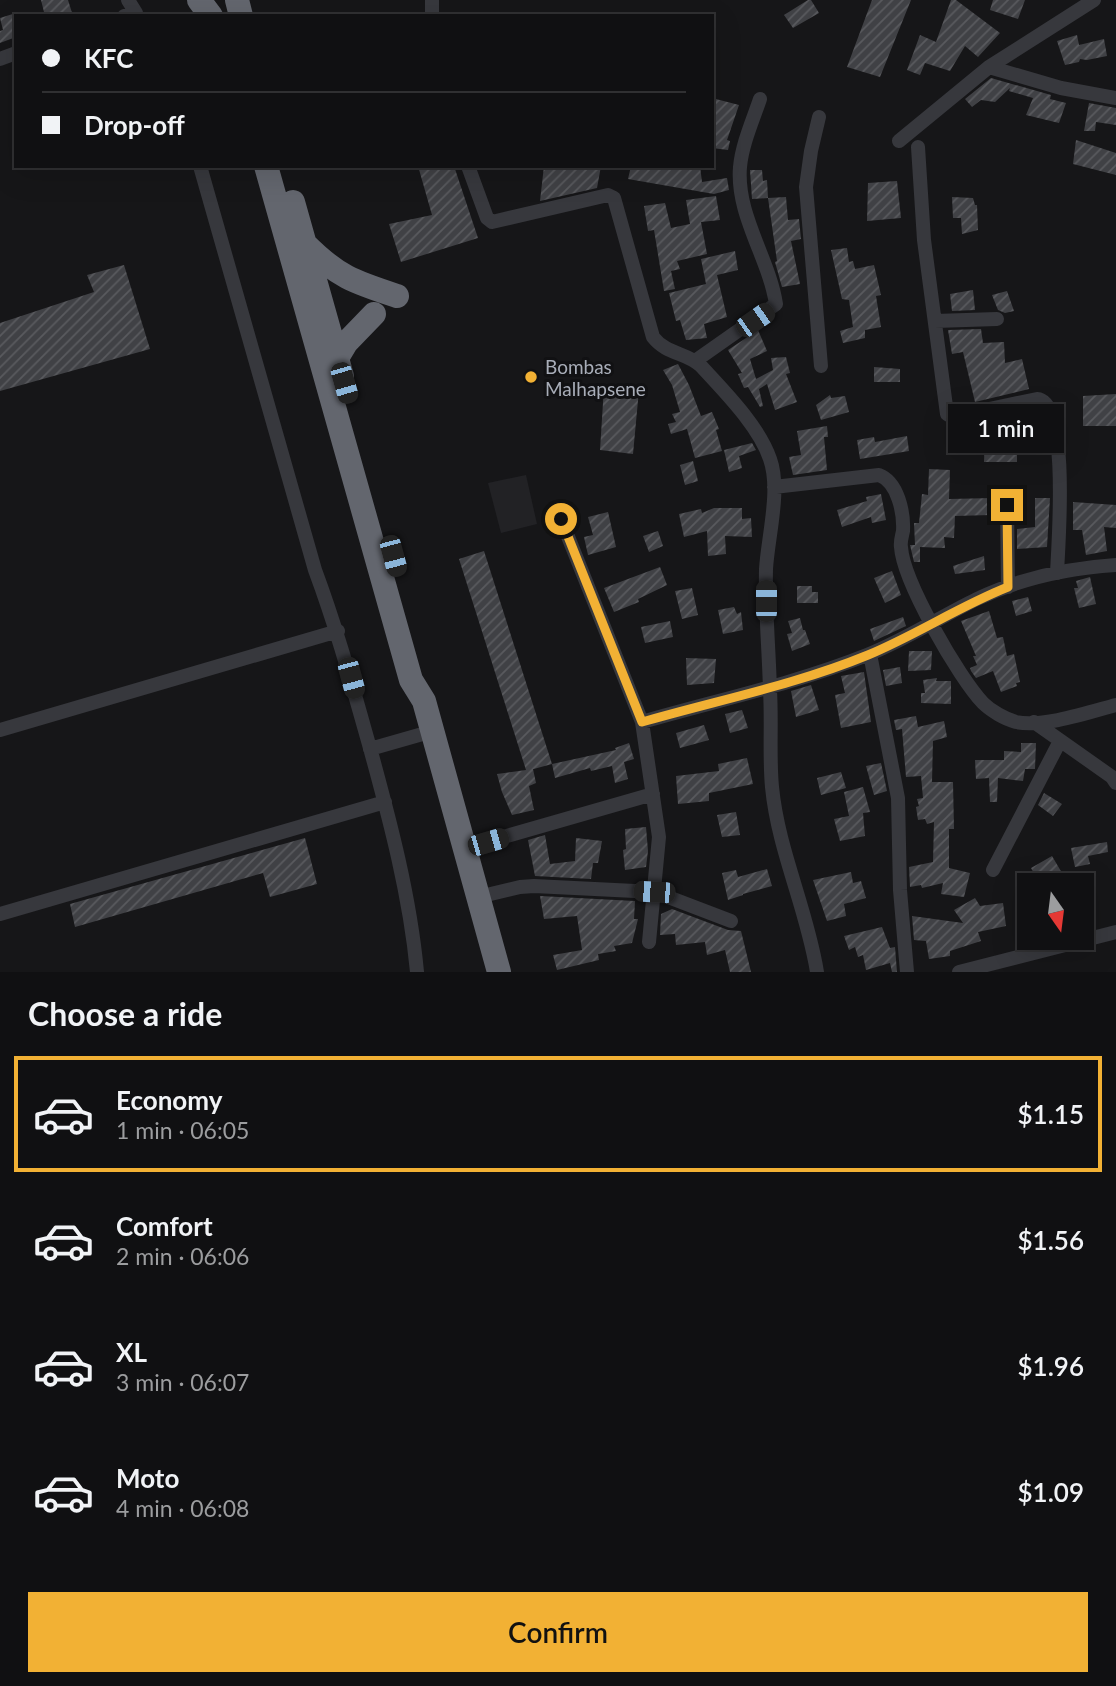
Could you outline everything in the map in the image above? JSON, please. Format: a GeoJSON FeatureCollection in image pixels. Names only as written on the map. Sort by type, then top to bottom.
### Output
{"type":"FeatureCollection","features":[{"type":"Feature","properties":{"kind":"highway"},"geometry":{"type":"LineString","coordinates":[[267,168],[411,680],[424,701],[433,731],[499,972]]}},
{"type":"Feature","properties":{"kind":"highway"},"geometry":{"type":"LineString","coordinates":[[284,168],[425,675],[424,701]]}},
{"type":"Feature","properties":{"kind":"highway"},"geometry":{"type":"LineString","coordinates":[[305,244],[324,263],[345,278],[397,296]]}},
{"type":"Feature","properties":{"kind":"highway"},"geometry":{"type":"LineString","coordinates":[[337,358],[346,343],[374,314]]}},
{"type":"Feature","properties":{"kind":"street"},"geometry":{"type":"LineString","coordinates":[[899,141],[989,67],[1094,0]]}},
{"type":"Feature","properties":{"kind":"street"},"geometry":{"type":"LineString","coordinates":[[989,67],[1061,88],[1116,98]]}},
{"type":"Feature","properties":{"kind":"street"},"geometry":{"type":"LineString","coordinates":[[695,361],[776,304],[744,205],[740,180],[741,158],[760,99]]}},
{"type":"Feature","properties":{"kind":"street"},"geometry":{"type":"LineString","coordinates":[[819,117],[806,187],[821,366]]}},
{"type":"Feature","properties":{"kind":"street"},"geometry":{"type":"LineString","coordinates":[[918,147],[924,240],[946,411],[949,416],[1001,408],[1037,398],[1047,403],[1057,441],[1061,479],[1057,573]]}},
{"type":"Feature","properties":{"kind":"street"},"geometry":{"type":"LineString","coordinates":[[201,168],[315,570],[338,631],[385,802],[414,939],[417,972]]}},
{"type":"Feature","properties":{"kind":"street"},"geometry":{"type":"LineString","coordinates":[[469,168],[487,218],[492,222],[608,195],[614,198],[653,337],[660,346],[695,361],[741,410],[770,457],[774,487],[766,569],[766,623],[772,789],[783,845],[809,933],[817,972]]}},
{"type":"Feature","properties":{"kind":"street"},"geometry":{"type":"LineString","coordinates":[[934,321],[997,319]]}},
{"type":"Feature","properties":{"kind":"street"},"geometry":{"type":"LineString","coordinates":[[774,487],[879,475],[892,483],[903,528],[901,547],[904,560],[932,623],[956,668],[985,705],[1000,715],[1017,722],[1034,722],[1069,718],[1116,705]]}},
{"type":"Feature","properties":{"kind":"street"},"geometry":{"type":"LineString","coordinates":[[1007,505],[1008,587]]}},
{"type":"Feature","properties":{"kind":"street"},"geometry":{"type":"LineString","coordinates":[[561,519],[642,722],[659,837],[649,942]]}},
{"type":"Feature","properties":{"kind":"street"},"geometry":{"type":"LineString","coordinates":[[642,722],[770,688],[870,654],[978,598],[1008,587],[1083,567],[1116,565]]}},
{"type":"Feature","properties":{"kind":"street"},"geometry":{"type":"LineString","coordinates":[[0,730],[338,631]]}},
{"type":"Feature","properties":{"kind":"street"},"geometry":{"type":"LineString","coordinates":[[870,654],[898,798],[900,890],[907,972]]}},
{"type":"Feature","properties":{"kind":"street"},"geometry":{"type":"LineString","coordinates":[[1034,722],[1112,777],[1116,783]]}},
{"type":"Feature","properties":{"kind":"street"},"geometry":{"type":"LineString","coordinates":[[370,749],[433,731]]}},
{"type":"Feature","properties":{"kind":"street"},"geometry":{"type":"LineString","coordinates":[[993,870],[1060,741]]}},
{"type":"Feature","properties":{"kind":"street"},"geometry":{"type":"LineString","coordinates":[[465,848],[653,794]]}},
{"type":"Feature","properties":{"kind":"street"},"geometry":{"type":"LineString","coordinates":[[0,914],[385,802]]}},
{"type":"Feature","properties":{"kind":"street"},"geometry":{"type":"LineString","coordinates":[[478,897],[534,886],[654,892],[731,921]]}},
{"type":"Feature","properties":{"kind":"street"},"geometry":{"type":"LineString","coordinates":[[959,972],[1116,932]]}},
{"type":"Feature","properties":{"kind":"shaded area"},"geometry":{"type":"Polygon","coordinates":[[[526,475],[537,524],[501,533],[488,483],[526,475]]]}},
{"type":"Feature","properties":{"kind":"building"},"geometry":{"type":"Polygon","coordinates":[[[41,0],[68,0],[72,14],[44,14],[41,0]]]}},
{"type":"Feature","properties":{"kind":"building"},"geometry":{"type":"Polygon","coordinates":[[[811,0],[819,13],[793,28],[784,15],[811,0]]]}},
{"type":"Feature","properties":{"kind":"building"},"geometry":{"type":"Polygon","coordinates":[[[872,0],[911,0],[880,77],[847,67],[872,0]]]}},
{"type":"Feature","properties":{"kind":"building"},"geometry":{"type":"Polygon","coordinates":[[[951,0],[956,0],[1000,33],[978,57],[965,46],[950,71],[925,63],[920,75],[907,70],[920,35],[936,42],[951,0]]]}},
{"type":"Feature","properties":{"kind":"building"},"geometry":{"type":"Polygon","coordinates":[[[993,0],[1025,0],[1018,19],[990,10],[993,0]]]}},
{"type":"Feature","properties":{"kind":"building"},"geometry":{"type":"Polygon","coordinates":[[[16,13],[14,38],[0,43],[0,31],[3,30],[0,18],[16,13]]]}},
{"type":"Feature","properties":{"kind":"building"},"geometry":{"type":"Polygon","coordinates":[[[1077,35],[1079,45],[1104,39],[1107,56],[1080,59],[1079,62],[1065,65],[1057,41],[1077,35]]]}},
{"type":"Feature","properties":{"kind":"building"},"geometry":{"type":"Polygon","coordinates":[[[991,78],[1051,95],[1050,99],[1066,103],[1059,123],[1026,115],[1033,98],[1009,91],[1010,88],[995,102],[981,100],[972,107],[965,99],[991,78]]]}},
{"type":"Feature","properties":{"kind":"building"},"geometry":{"type":"Polygon","coordinates":[[[714,99],[739,105],[727,140],[730,141],[728,150],[714,148],[714,99]]]}},
{"type":"Feature","properties":{"kind":"building"},"geometry":{"type":"Polygon","coordinates":[[[1089,103],[1116,108],[1116,125],[1096,122],[1095,131],[1084,131],[1089,103]]]}},
{"type":"Feature","properties":{"kind":"building"},"geometry":{"type":"Polygon","coordinates":[[[1076,140],[1116,153],[1116,175],[1073,164],[1076,140]]]}},
{"type":"Feature","properties":{"kind":"building"},"geometry":{"type":"Polygon","coordinates":[[[419,168],[455,168],[478,238],[401,262],[389,224],[432,215],[419,168]]]}},
{"type":"Feature","properties":{"kind":"building"},"geometry":{"type":"Polygon","coordinates":[[[544,168],[601,168],[597,188],[540,201],[544,168]]]}},
{"type":"Feature","properties":{"kind":"building"},"geometry":{"type":"Polygon","coordinates":[[[631,168],[700,168],[702,182],[727,178],[729,190],[714,194],[628,179],[631,168]]]}},
{"type":"Feature","properties":{"kind":"building"},"geometry":{"type":"Polygon","coordinates":[[[750,170],[762,170],[763,181],[767,180],[768,198],[752,199],[750,170]]]}},
{"type":"Feature","properties":{"kind":"building"},"geometry":{"type":"Polygon","coordinates":[[[897,181],[901,218],[867,221],[868,183],[897,181]]]}},
{"type":"Feature","properties":{"kind":"building"},"geometry":{"type":"Polygon","coordinates":[[[716,196],[720,220],[701,222],[707,254],[677,261],[680,269],[671,271],[675,289],[664,291],[654,230],[648,231],[644,206],[665,203],[671,228],[690,224],[686,200],[716,196]]]}},
{"type":"Feature","properties":{"kind":"building"},"geometry":{"type":"Polygon","coordinates":[[[786,197],[788,220],[799,219],[801,239],[791,241],[800,284],[782,287],[775,262],[768,198],[786,197]]]}},
{"type":"Feature","properties":{"kind":"building"},"geometry":{"type":"Polygon","coordinates":[[[952,197],[973,198],[977,205],[978,230],[962,234],[961,218],[953,218],[952,197]]]}},
{"type":"Feature","properties":{"kind":"building"},"geometry":{"type":"Polygon","coordinates":[[[847,248],[849,262],[853,261],[855,269],[874,265],[881,295],[876,296],[881,327],[865,330],[865,338],[843,343],[840,331],[853,327],[849,300],[842,299],[831,250],[847,248]]]}},
{"type":"Feature","properties":{"kind":"building"},"geometry":{"type":"Polygon","coordinates":[[[735,251],[738,270],[717,275],[727,317],[704,324],[707,338],[686,340],[680,320],[676,321],[669,293],[706,284],[701,259],[735,251]]]}},
{"type":"Feature","properties":{"kind":"building"},"geometry":{"type":"Polygon","coordinates":[[[124,265],[150,349],[0,391],[0,323],[94,292],[87,275],[124,265]]]}},
{"type":"Feature","properties":{"kind":"building"},"geometry":{"type":"Polygon","coordinates":[[[973,290],[975,310],[952,311],[950,294],[973,290]]]}},
{"type":"Feature","properties":{"kind":"building"},"geometry":{"type":"Polygon","coordinates":[[[1007,291],[1014,311],[1005,313],[998,310],[992,295],[1007,291]]]}},
{"type":"Feature","properties":{"kind":"building"},"geometry":{"type":"Polygon","coordinates":[[[981,329],[983,343],[1004,342],[1005,363],[1022,359],[1029,389],[975,402],[963,352],[952,354],[948,330],[981,329]]]}},
{"type":"Feature","properties":{"kind":"building"},"geometry":{"type":"Polygon","coordinates":[[[758,330],[767,351],[750,359],[756,379],[773,370],[771,358],[786,357],[790,373],[786,374],[797,402],[775,410],[767,384],[759,389],[763,406],[760,407],[748,387],[744,388],[738,374],[742,373],[728,350],[758,330]]]}},
{"type":"Feature","properties":{"kind":"building"},"geometry":{"type":"Polygon","coordinates":[[[678,364],[701,416],[712,412],[719,429],[716,430],[722,451],[695,458],[687,429],[671,434],[668,424],[676,422],[672,414],[680,412],[672,385],[663,370],[678,364]]]}},
{"type":"Feature","properties":{"kind":"building"},"geometry":{"type":"Polygon","coordinates":[[[874,367],[900,369],[900,382],[874,382],[874,367]]]}},
{"type":"Feature","properties":{"kind":"building"},"geometry":{"type":"Polygon","coordinates":[[[604,387],[639,390],[633,454],[600,450],[604,387]]]}},
{"type":"Feature","properties":{"kind":"building"},"geometry":{"type":"Polygon","coordinates":[[[1116,394],[1116,426],[1083,426],[1083,396],[1116,394]]]}},
{"type":"Feature","properties":{"kind":"building"},"geometry":{"type":"Polygon","coordinates":[[[830,395],[831,398],[845,396],[849,412],[821,420],[816,405],[830,395]]]}},
{"type":"Feature","properties":{"kind":"building"},"geometry":{"type":"Polygon","coordinates":[[[1023,412],[1025,422],[1029,421],[1031,433],[1013,437],[1008,415],[1023,412]]]}},
{"type":"Feature","properties":{"kind":"building"},"geometry":{"type":"Polygon","coordinates":[[[827,426],[828,437],[824,437],[827,470],[793,475],[789,457],[801,455],[797,431],[827,426]]]}},
{"type":"Feature","properties":{"kind":"building"},"geometry":{"type":"Polygon","coordinates":[[[907,436],[909,451],[860,459],[857,440],[874,437],[875,442],[907,436]]]}},
{"type":"Feature","properties":{"kind":"building"},"geometry":{"type":"Polygon","coordinates":[[[985,436],[1017,438],[1017,462],[984,462],[985,436]]]}},
{"type":"Feature","properties":{"kind":"building"},"geometry":{"type":"Polygon","coordinates":[[[752,443],[756,450],[739,456],[742,468],[729,472],[724,450],[752,443]]]}},
{"type":"Feature","properties":{"kind":"building"},"geometry":{"type":"Polygon","coordinates":[[[693,461],[698,481],[685,485],[680,465],[693,461]]]}},
{"type":"Feature","properties":{"kind":"building"},"geometry":{"type":"Polygon","coordinates":[[[929,469],[950,470],[949,499],[993,498],[991,515],[955,516],[954,538],[944,537],[945,548],[920,547],[920,562],[914,562],[910,545],[915,545],[914,523],[919,523],[922,494],[928,495],[929,469]]]}},
{"type":"Feature","properties":{"kind":"building"},"geometry":{"type":"Polygon","coordinates":[[[881,494],[886,520],[872,523],[871,517],[842,527],[837,510],[867,501],[866,497],[881,494]]]}},
{"type":"Feature","properties":{"kind":"building"},"geometry":{"type":"Polygon","coordinates":[[[1035,498],[1050,498],[1047,547],[1017,549],[1017,529],[1035,527],[1035,498]]]}},
{"type":"Feature","properties":{"kind":"building"},"geometry":{"type":"Polygon","coordinates":[[[1073,502],[1116,505],[1116,528],[1104,527],[1107,551],[1086,555],[1082,530],[1073,530],[1073,502]]]}},
{"type":"Feature","properties":{"kind":"building"},"geometry":{"type":"Polygon","coordinates":[[[714,508],[742,508],[742,519],[751,518],[752,537],[725,536],[726,554],[708,556],[707,531],[684,537],[679,514],[701,509],[702,513],[714,508]]]}},
{"type":"Feature","properties":{"kind":"building"},"geometry":{"type":"Polygon","coordinates":[[[608,512],[616,547],[588,555],[584,537],[593,535],[588,517],[608,512]]]}},
{"type":"Feature","properties":{"kind":"building"},"geometry":{"type":"Polygon","coordinates":[[[658,531],[663,546],[649,552],[643,536],[658,531]]]}},
{"type":"Feature","properties":{"kind":"building"},"geometry":{"type":"Polygon","coordinates":[[[484,551],[552,764],[533,769],[536,783],[529,786],[534,810],[512,815],[497,774],[526,770],[459,559],[484,551]]]}},
{"type":"Feature","properties":{"kind":"building"},"geometry":{"type":"Polygon","coordinates":[[[984,556],[985,570],[955,574],[953,566],[984,556]]]}},
{"type":"Feature","properties":{"kind":"building"},"geometry":{"type":"Polygon","coordinates":[[[660,567],[667,585],[638,599],[639,602],[614,612],[604,588],[660,567]]]}},
{"type":"Feature","properties":{"kind":"building"},"geometry":{"type":"Polygon","coordinates":[[[892,571],[901,595],[885,603],[874,578],[892,571]]]}},
{"type":"Feature","properties":{"kind":"building"},"geometry":{"type":"Polygon","coordinates":[[[1090,577],[1096,604],[1079,608],[1074,588],[1078,588],[1076,581],[1090,577]]]}},
{"type":"Feature","properties":{"kind":"building"},"geometry":{"type":"Polygon","coordinates":[[[797,586],[812,586],[812,592],[818,592],[818,603],[797,603],[797,586]]]}},
{"type":"Feature","properties":{"kind":"building"},"geometry":{"type":"Polygon","coordinates":[[[692,588],[698,615],[682,619],[675,591],[692,588]]]}},
{"type":"Feature","properties":{"kind":"building"},"geometry":{"type":"Polygon","coordinates":[[[1028,597],[1032,611],[1016,616],[1012,601],[1028,597]]]}},
{"type":"Feature","properties":{"kind":"building"},"geometry":{"type":"Polygon","coordinates":[[[734,607],[737,614],[741,612],[743,630],[723,634],[718,610],[734,607]]]}},
{"type":"Feature","properties":{"kind":"building"},"geometry":{"type":"Polygon","coordinates":[[[989,611],[997,638],[1003,637],[1007,656],[1014,654],[1020,682],[1016,683],[1017,686],[1001,692],[993,671],[976,678],[971,671],[970,668],[977,665],[973,656],[976,656],[961,621],[989,611]]]}},
{"type":"Feature","properties":{"kind":"building"},"geometry":{"type":"Polygon","coordinates":[[[903,617],[906,626],[874,641],[870,629],[903,617]]]}},
{"type":"Feature","properties":{"kind":"building"},"geometry":{"type":"Polygon","coordinates":[[[800,618],[810,644],[792,651],[787,634],[792,633],[788,621],[800,618]]]}},
{"type":"Feature","properties":{"kind":"building"},"geometry":{"type":"Polygon","coordinates":[[[670,621],[673,637],[645,643],[641,627],[670,621]]]}},
{"type":"Feature","properties":{"kind":"building"},"geometry":{"type":"Polygon","coordinates":[[[909,651],[932,651],[931,670],[908,671],[909,651]]]}},
{"type":"Feature","properties":{"kind":"building"},"geometry":{"type":"Polygon","coordinates":[[[686,658],[716,659],[714,683],[687,685],[686,658]]]}},
{"type":"Feature","properties":{"kind":"building"},"geometry":{"type":"Polygon","coordinates":[[[900,667],[902,683],[886,686],[883,670],[900,667]]]}},
{"type":"Feature","properties":{"kind":"building"},"geometry":{"type":"Polygon","coordinates":[[[864,672],[871,722],[841,728],[835,695],[845,693],[841,676],[864,672]]]}},
{"type":"Feature","properties":{"kind":"building"},"geometry":{"type":"Polygon","coordinates":[[[937,678],[936,681],[951,681],[951,704],[921,703],[921,693],[925,693],[923,680],[937,678]]]}},
{"type":"Feature","properties":{"kind":"building"},"geometry":{"type":"Polygon","coordinates":[[[811,685],[819,710],[796,717],[791,691],[811,685]]]}},
{"type":"Feature","properties":{"kind":"building"},"geometry":{"type":"Polygon","coordinates":[[[742,710],[748,728],[730,733],[725,714],[742,710]]]}},
{"type":"Feature","properties":{"kind":"building"},"geometry":{"type":"Polygon","coordinates":[[[916,716],[918,727],[944,721],[947,737],[933,741],[932,782],[953,782],[954,829],[949,829],[949,868],[970,873],[964,897],[941,894],[943,883],[922,888],[921,885],[910,887],[909,867],[933,862],[934,822],[927,824],[925,819],[918,820],[917,799],[923,798],[921,776],[906,777],[902,729],[896,730],[894,720],[916,716]]]}},
{"type":"Feature","properties":{"kind":"building"},"geometry":{"type":"Polygon","coordinates":[[[704,725],[709,740],[680,748],[676,733],[704,725]]]}},
{"type":"Feature","properties":{"kind":"building"},"geometry":{"type":"Polygon","coordinates":[[[629,743],[634,759],[624,762],[628,779],[615,783],[612,766],[591,771],[590,768],[555,778],[552,764],[616,750],[615,748],[629,743]]]}},
{"type":"Feature","properties":{"kind":"building"},"geometry":{"type":"Polygon","coordinates":[[[1021,743],[1036,743],[1035,769],[1025,769],[1023,781],[998,778],[997,802],[990,802],[989,778],[976,779],[975,760],[1004,760],[1004,751],[1021,752],[1021,743]]]}},
{"type":"Feature","properties":{"kind":"building"},"geometry":{"type":"Polygon","coordinates":[[[747,758],[753,784],[709,793],[709,801],[678,804],[676,776],[719,771],[718,764],[747,758]]]}},
{"type":"Feature","properties":{"kind":"building"},"geometry":{"type":"Polygon","coordinates":[[[881,763],[887,791],[874,795],[866,766],[881,763]]]}},
{"type":"Feature","properties":{"kind":"building"},"geometry":{"type":"Polygon","coordinates":[[[841,772],[846,788],[821,795],[817,778],[841,772]]]}},
{"type":"Feature","properties":{"kind":"building"},"geometry":{"type":"Polygon","coordinates":[[[863,787],[870,812],[863,813],[865,836],[840,841],[834,819],[849,816],[844,792],[863,787]]]}},
{"type":"Feature","properties":{"kind":"building"},"geometry":{"type":"Polygon","coordinates":[[[1044,793],[1062,804],[1053,816],[1038,805],[1044,793]]]}},
{"type":"Feature","properties":{"kind":"building"},"geometry":{"type":"Polygon","coordinates":[[[736,812],[740,835],[722,837],[717,815],[736,812]]]}},
{"type":"Feature","properties":{"kind":"building"},"geometry":{"type":"Polygon","coordinates":[[[646,827],[646,867],[625,870],[625,829],[646,827]]]}},
{"type":"Feature","properties":{"kind":"building"},"geometry":{"type":"Polygon","coordinates":[[[545,835],[550,864],[575,861],[576,838],[602,841],[598,863],[593,863],[591,879],[535,876],[528,840],[545,835]]]}},
{"type":"Feature","properties":{"kind":"building"},"geometry":{"type":"Polygon","coordinates":[[[305,838],[317,884],[270,897],[263,873],[75,927],[70,904],[305,838]]]}},
{"type":"Feature","properties":{"kind":"building"},"geometry":{"type":"Polygon","coordinates":[[[1107,842],[1108,852],[1088,856],[1090,864],[1075,867],[1071,848],[1107,842]]]}},
{"type":"Feature","properties":{"kind":"building"},"geometry":{"type":"Polygon","coordinates":[[[1052,856],[1062,873],[1034,873],[1031,868],[1052,856]]]}},
{"type":"Feature","properties":{"kind":"building"},"geometry":{"type":"Polygon","coordinates":[[[767,869],[772,886],[728,900],[722,873],[736,870],[738,877],[767,869]]]}},
{"type":"Feature","properties":{"kind":"building"},"geometry":{"type":"Polygon","coordinates":[[[851,872],[853,883],[861,881],[866,898],[844,904],[846,916],[827,921],[813,880],[851,872]]]}},
{"type":"Feature","properties":{"kind":"building"},"geometry":{"type":"Polygon","coordinates":[[[540,896],[635,901],[634,919],[638,919],[632,943],[614,946],[616,951],[598,954],[599,960],[557,970],[553,955],[582,950],[577,916],[544,919],[540,896]]]}},
{"type":"Feature","properties":{"kind":"building"},"geometry":{"type":"Polygon","coordinates":[[[975,898],[980,906],[1003,903],[1006,926],[978,932],[981,941],[950,951],[950,956],[929,959],[926,941],[914,940],[912,916],[963,923],[954,910],[975,898]]]}},
{"type":"Feature","properties":{"kind":"building"},"geometry":{"type":"Polygon","coordinates":[[[672,909],[728,930],[741,931],[751,972],[730,972],[725,950],[707,955],[705,942],[676,945],[675,934],[660,935],[661,914],[672,909]]]}},
{"type":"Feature","properties":{"kind":"building"},"geometry":{"type":"Polygon","coordinates":[[[882,927],[890,948],[895,947],[897,972],[892,972],[890,963],[866,970],[863,955],[858,957],[855,947],[849,950],[844,936],[882,927]]]}},
{"type":"Feature","properties":{"kind":"place","name":"Bombas Malhapsene"},"geometry":{"type":"Point","coordinates":[531,377]}},
{"type":"Feature","properties":{"kind":"route"},"geometry":{"type":"LineString","coordinates":[[561,519],[642,722],[732,699],[847,663],[885,647],[978,598],[1008,587],[1007,505]]}}]}
